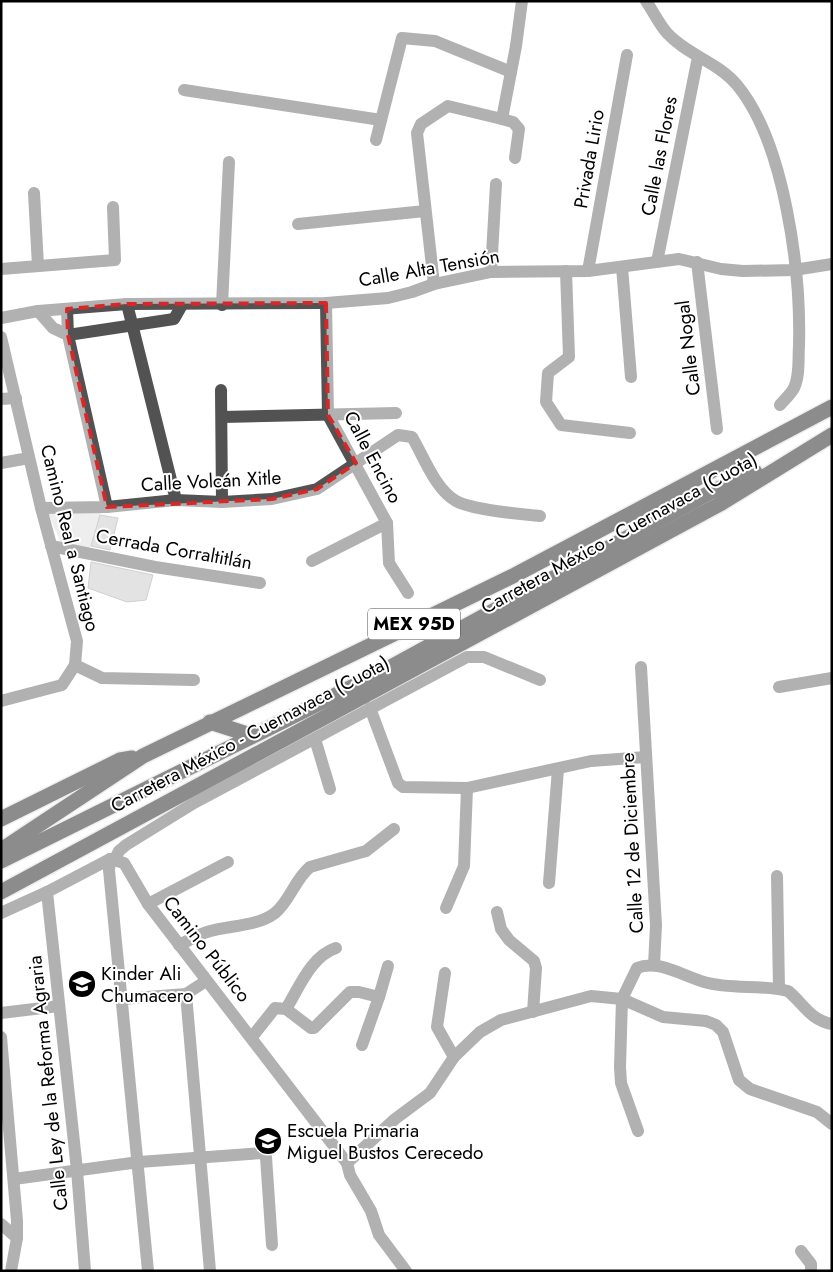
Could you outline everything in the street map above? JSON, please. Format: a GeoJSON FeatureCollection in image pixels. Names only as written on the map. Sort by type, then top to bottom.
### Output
{"type":"FeatureCollection","features":[{"type":"Feature","properties":{"kind":"highway","name":"Carretera México - Cuernavaca (Cuota)"},"geometry":{"type":"LineString","coordinates":[[1,851],[143,756],[515,575],[832,407]]}},
{"type":"Feature","properties":{"kind":"highway","name":"Carretera México - Cuernavaca (Cuota)"},"geometry":{"type":"LineString","coordinates":[[1,892],[720,504],[809,447],[832,435]]}},
{"type":"Feature","properties":{"kind":"highway"},"geometry":{"type":"LineString","coordinates":[[1,861],[376,675],[709,493],[809,447]]}},
{"type":"Feature","properties":{"kind":"highway"},"geometry":{"type":"LineString","coordinates":[[1,851],[134,789],[368,675],[458,623],[492,600],[515,575]]}},
{"type":"Feature","properties":{"kind":"highway"},"geometry":{"type":"LineString","coordinates":[[210,722],[247,734]]}},
{"type":"Feature","properties":{"kind":"highway"},"geometry":{"type":"LineString","coordinates":[[1,819],[120,760],[143,756]]}},
{"type":"Feature","properties":{"kind":"street"},"geometry":{"type":"LineString","coordinates":[[502,119],[522,1]]}},
{"type":"Feature","properties":{"kind":"street"},"geometry":{"type":"LineString","coordinates":[[646,1],[667,33],[698,57],[720,68],[736,85],[758,116],[770,148],[787,212],[800,312],[798,370],[795,387],[780,406]]}},
{"type":"Feature","properties":{"kind":"street"},"geometry":{"type":"LineString","coordinates":[[376,140],[402,38],[435,41],[511,72]]}},
{"type":"Feature","properties":{"kind":"street","name":"Privada Lirio"},"geometry":{"type":"LineString","coordinates":[[588,271],[627,55]]}},
{"type":"Feature","properties":{"kind":"street","name":"Calle las Flores"},"geometry":{"type":"LineString","coordinates":[[657,262],[698,57]]}},
{"type":"Feature","properties":{"kind":"street"},"geometry":{"type":"LineString","coordinates":[[184,90],[381,120]]}},
{"type":"Feature","properties":{"kind":"street"},"geometry":{"type":"LineString","coordinates":[[434,284],[417,133],[422,124],[448,106],[513,122],[519,129],[515,158]]}},
{"type":"Feature","properties":{"kind":"street"},"geometry":{"type":"LineString","coordinates":[[222,305],[229,162]]}},
{"type":"Feature","properties":{"kind":"street"},"geometry":{"type":"LineString","coordinates":[[492,272],[496,184]]}},
{"type":"Feature","properties":{"kind":"street"},"geometry":{"type":"LineString","coordinates":[[34,193],[38,266]]}},
{"type":"Feature","properties":{"kind":"street"},"geometry":{"type":"LineString","coordinates":[[1,269],[116,260],[113,207]]}},
{"type":"Feature","properties":{"kind":"street"},"geometry":{"type":"LineString","coordinates":[[298,224],[425,211]]}},
{"type":"Feature","properties":{"kind":"street","name":"Calle Alta Tensión"},"geometry":{"type":"LineString","coordinates":[[1,318],[38,311],[127,304],[326,303],[388,298],[434,284],[492,272],[588,271],[679,259],[722,269],[743,271],[794,270],[832,264]]}},
{"type":"Feature","properties":{"kind":"street","name":"Calle Nogal"},"geometry":{"type":"LineString","coordinates":[[697,262],[717,429]]}},
{"type":"Feature","properties":{"kind":"street"},"geometry":{"type":"LineString","coordinates":[[622,267],[631,378]]}},
{"type":"Feature","properties":{"kind":"street"},"geometry":{"type":"LineString","coordinates":[[566,271],[569,357],[548,373],[546,402],[561,425],[630,433]]}},
{"type":"Feature","properties":{"kind":"street","name":"Calle Encino"},"geometry":{"type":"LineString","coordinates":[[326,303],[328,415],[356,463],[387,523],[389,563],[408,592]]}},
{"type":"Feature","properties":{"kind":"street"},"geometry":{"type":"LineString","coordinates":[[127,304],[176,500]]}},
{"type":"Feature","properties":{"kind":"street"},"geometry":{"type":"LineString","coordinates":[[38,311],[53,328],[68,335],[132,327],[174,319],[182,305]]}},
{"type":"Feature","properties":{"kind":"street"},"geometry":{"type":"LineString","coordinates":[[66,309],[68,335],[107,507]]}},
{"type":"Feature","properties":{"kind":"street","name":"Camino Real a Santiago"},"geometry":{"type":"LineString","coordinates":[[1,337],[51,546],[77,641],[75,666]]}},
{"type":"Feature","properties":{"kind":"street"},"geometry":{"type":"LineString","coordinates":[[221,390],[222,502]]}},
{"type":"Feature","properties":{"kind":"street"},"geometry":{"type":"LineString","coordinates":[[1,399],[16,398]]}},
{"type":"Feature","properties":{"kind":"street"},"geometry":{"type":"LineString","coordinates":[[222,417],[396,413]]}},
{"type":"Feature","properties":{"kind":"street","name":"Calle Volcán Xitle"},"geometry":{"type":"LineString","coordinates":[[42,508],[107,507],[176,500],[222,502],[272,499],[317,489],[398,435],[405,435],[412,437],[439,486],[456,501],[506,513],[540,516]]}},
{"type":"Feature","properties":{"kind":"street"},"geometry":{"type":"LineString","coordinates":[[1,462],[30,458]]}},
{"type":"Feature","properties":{"kind":"street"},"geometry":{"type":"LineString","coordinates":[[312,561],[387,523]]}},
{"type":"Feature","properties":{"kind":"street","name":"Cerrada Corraltitlán"},"geometry":{"type":"LineString","coordinates":[[51,546],[155,567],[260,584]]}},
{"type":"Feature","properties":{"kind":"street"},"geometry":{"type":"LineString","coordinates":[[148,1271],[139,1162],[109,870],[113,859],[126,845],[194,803],[316,739],[403,689],[467,657],[477,655],[540,680]]}},
{"type":"Feature","properties":{"kind":"street"},"geometry":{"type":"LineString","coordinates":[[1,701],[62,685],[75,666],[102,678],[194,680]]}},
{"type":"Feature","properties":{"kind":"street","name":"Calle 12 de Diciembre"},"geometry":{"type":"LineString","coordinates":[[641,667],[656,925],[654,965]]}},
{"type":"Feature","properties":{"kind":"street"},"geometry":{"type":"LineString","coordinates":[[779,687],[832,678]]}},
{"type":"Feature","properties":{"kind":"street"},"geometry":{"type":"LineString","coordinates":[[370,708],[398,783],[403,787],[467,788],[591,761],[646,757]]}},
{"type":"Feature","properties":{"kind":"street"},"geometry":{"type":"LineString","coordinates":[[316,739],[330,789]]}},
{"type":"Feature","properties":{"kind":"street"},"geometry":{"type":"LineString","coordinates":[[549,883],[558,769]]}},
{"type":"Feature","properties":{"kind":"street"},"geometry":{"type":"LineString","coordinates":[[446,908],[462,873],[465,856],[467,788]]}},
{"type":"Feature","properties":{"kind":"street"},"geometry":{"type":"LineString","coordinates":[[179,945],[208,932],[262,920],[275,913],[310,866],[366,851],[394,829]]}},
{"type":"Feature","properties":{"kind":"street"},"geometry":{"type":"LineString","coordinates":[[1,913],[113,859]]}},
{"type":"Feature","properties":{"kind":"street","name":"Camino Público"},"geometry":{"type":"LineString","coordinates":[[113,859],[124,863],[148,904],[347,1163],[350,1175],[371,1211],[379,1235],[406,1271]]}},
{"type":"Feature","properties":{"kind":"street"},"geometry":{"type":"LineString","coordinates":[[148,904],[228,862]]}},
{"type":"Feature","properties":{"kind":"street"},"geometry":{"type":"LineString","coordinates":[[777,876],[779,989]]}},
{"type":"Feature","properties":{"kind":"street","name":"Calle Ley de la Reforma Agraria"},"geometry":{"type":"LineString","coordinates":[[47,892],[77,1170],[84,1271]]}},
{"type":"Feature","properties":{"kind":"street"},"geometry":{"type":"LineString","coordinates":[[497,912],[501,929],[509,940],[534,961],[536,968],[533,1012]]}},
{"type":"Feature","properties":{"kind":"street"},"geometry":{"type":"LineString","coordinates":[[286,1009],[314,963],[322,954],[336,948]]}},
{"type":"Feature","properties":{"kind":"street"},"geometry":{"type":"LineString","coordinates":[[638,1131],[621,1084],[620,1043],[622,999],[637,968],[644,965],[654,965],[728,988],[779,989],[788,991],[808,1013],[817,1019],[832,1024]]}},
{"type":"Feature","properties":{"kind":"street"},"geometry":{"type":"LineString","coordinates":[[362,1045],[388,966]]}},
{"type":"Feature","properties":{"kind":"street"},"geometry":{"type":"LineString","coordinates":[[445,974],[437,1027],[454,1057]]}},
{"type":"Feature","properties":{"kind":"street"},"geometry":{"type":"LineString","coordinates":[[122,999],[186,994],[206,981]]}},
{"type":"Feature","properties":{"kind":"street"},"geometry":{"type":"LineString","coordinates":[[252,1037],[275,1008],[286,1009],[311,1028],[314,1028],[350,992],[354,991],[379,997]]}},
{"type":"Feature","properties":{"kind":"street"},"geometry":{"type":"LineString","coordinates":[[186,994],[210,1271]]}},
{"type":"Feature","properties":{"kind":"street"},"geometry":{"type":"LineString","coordinates":[[347,1163],[395,1119],[430,1093],[454,1057],[480,1032],[501,1020],[591,996],[622,999],[663,1017],[706,1021],[716,1025],[723,1032],[738,1080],[750,1089],[817,1112],[832,1124]]}},
{"type":"Feature","properties":{"kind":"street"},"geometry":{"type":"LineString","coordinates":[[1,1013],[59,1006]]}},
{"type":"Feature","properties":{"kind":"street"},"geometry":{"type":"LineString","coordinates":[[1,1037],[14,1179],[17,1238],[12,1271]]}},
{"type":"Feature","properties":{"kind":"street"},"geometry":{"type":"LineString","coordinates":[[14,1179],[139,1162],[200,1156],[262,1153],[266,1157],[272,1245]]}},
{"type":"Feature","properties":{"kind":"street"},"geometry":{"type":"LineString","coordinates":[[1,1224],[17,1238]]}},
{"type":"Feature","properties":{"kind":"street"},"geometry":{"type":"LineString","coordinates":[[801,1251],[811,1264],[811,1271]]}},
{"type":"Feature","properties":{"kind":"highlighted area"},"geometry":{"type":"Polygon","coordinates":[[[326,303],[328,415],[356,463],[317,489],[272,499],[107,507],[68,335],[67,309],[127,304],[326,303]]]}},
{"type":"Feature","properties":{"kind":"shaded area"},"geometry":{"type":"Polygon","coordinates":[[[47,511],[101,512],[90,548],[62,545],[47,511]]]}},
{"type":"Feature","properties":{"kind":"building"},"geometry":{"type":"Polygon","coordinates":[[[100,515],[118,518],[110,550],[91,546],[100,515]]]}},
{"type":"Feature","properties":{"kind":"building"},"geometry":{"type":"Polygon","coordinates":[[[91,562],[153,575],[146,600],[127,602],[88,588],[91,562]]]}},
{"type":"Feature","properties":{"kind":"place","name":"Kinder Ali Chumacero"},"geometry":{"type":"Point","coordinates":[82,984]}},
{"type":"Feature","properties":{"kind":"place","name":"Escuela Primaria Miguel Bustos Cerecedo"},"geometry":{"type":"Point","coordinates":[268,1141]}}]}
